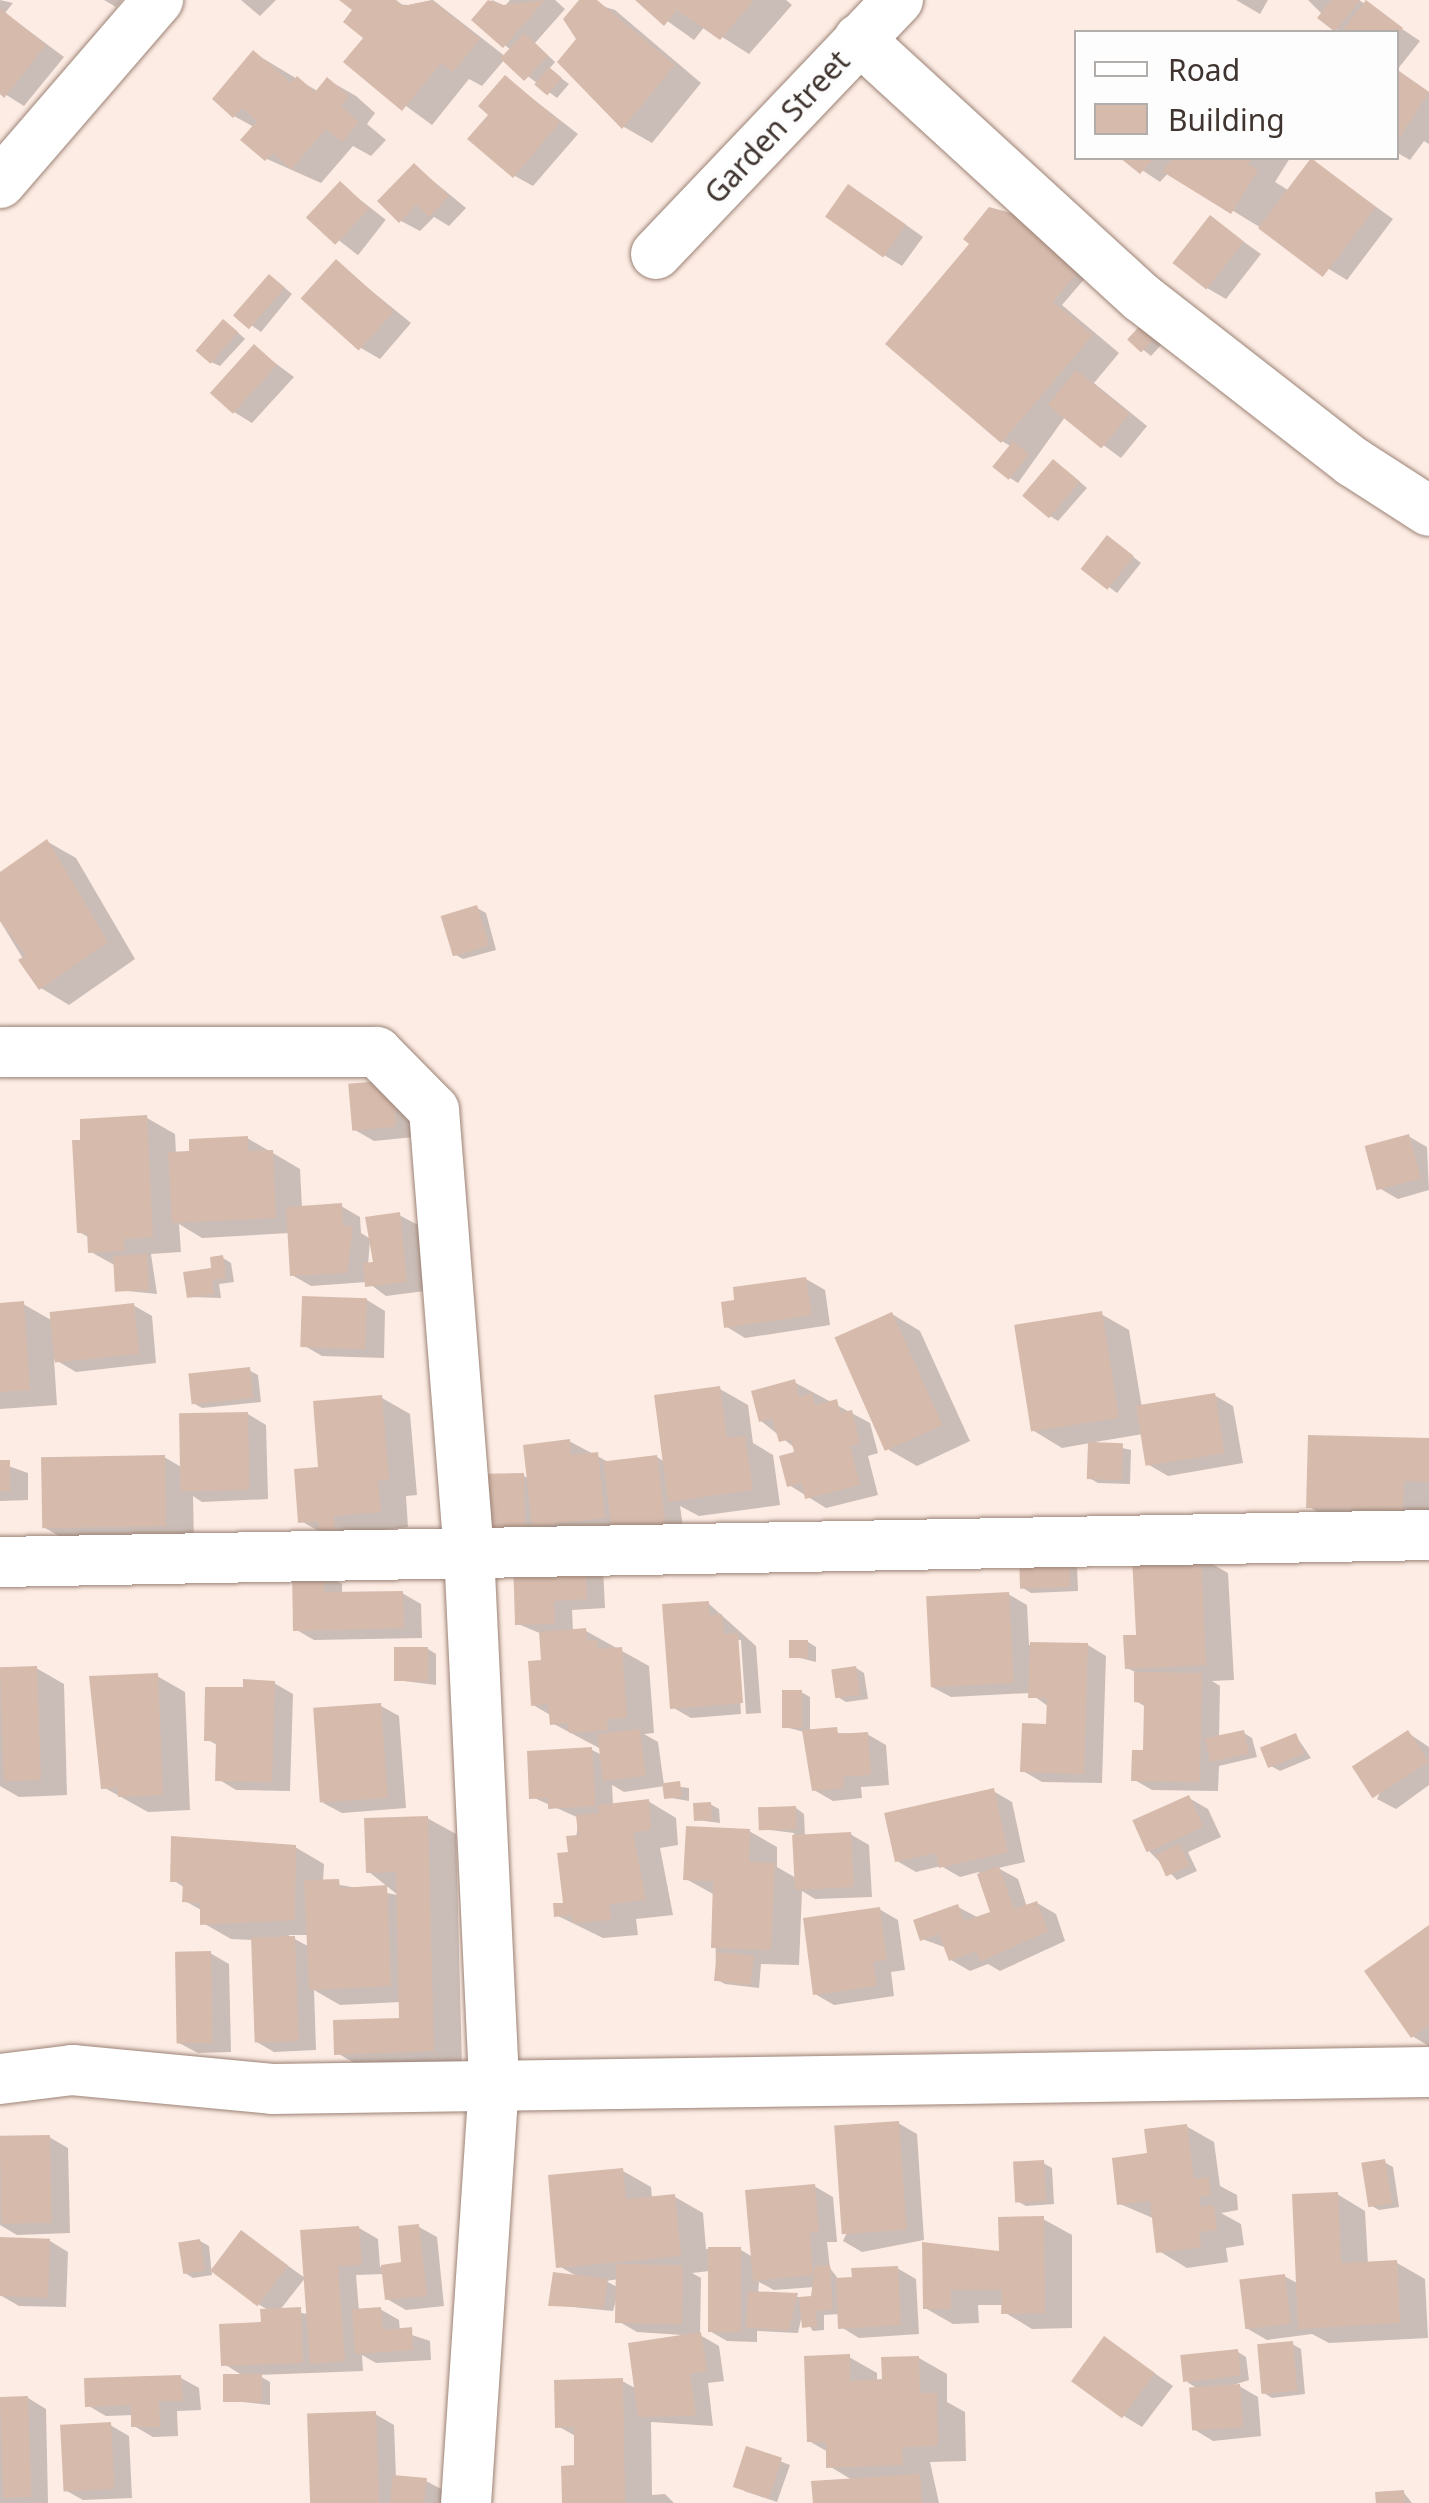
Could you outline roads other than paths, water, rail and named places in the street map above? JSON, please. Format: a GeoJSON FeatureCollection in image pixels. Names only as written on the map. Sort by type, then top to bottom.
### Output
{"type":"FeatureCollection","features":[{"type":"Feature","properties":{"kind":"street"},"geometry":{"type":"LineString","coordinates":[[0,183],[158,0]]}},
{"type":"Feature","properties":{"kind":"street","name":"Garden Street"},"geometry":{"type":"LineString","coordinates":[[656,254],[898,0]]}},
{"type":"Feature","properties":{"kind":"street"},"geometry":{"type":"LineString","coordinates":[[859,38],[1142,298],[1352,462],[1429,510]]}},
{"type":"Feature","properties":{"kind":"street"},"geometry":{"type":"LineString","coordinates":[[0,1052],[377,1052],[434,1110],[469,1551],[494,2082],[466,2503]]}},
{"type":"Feature","properties":{"kind":"street"},"geometry":{"type":"LineString","coordinates":[[0,1562],[1429,1534]]}},
{"type":"Feature","properties":{"kind":"street"},"geometry":{"type":"LineString","coordinates":[[0,2079],[72,2070],[272,2089],[494,2082],[1429,2072]]}}]}
